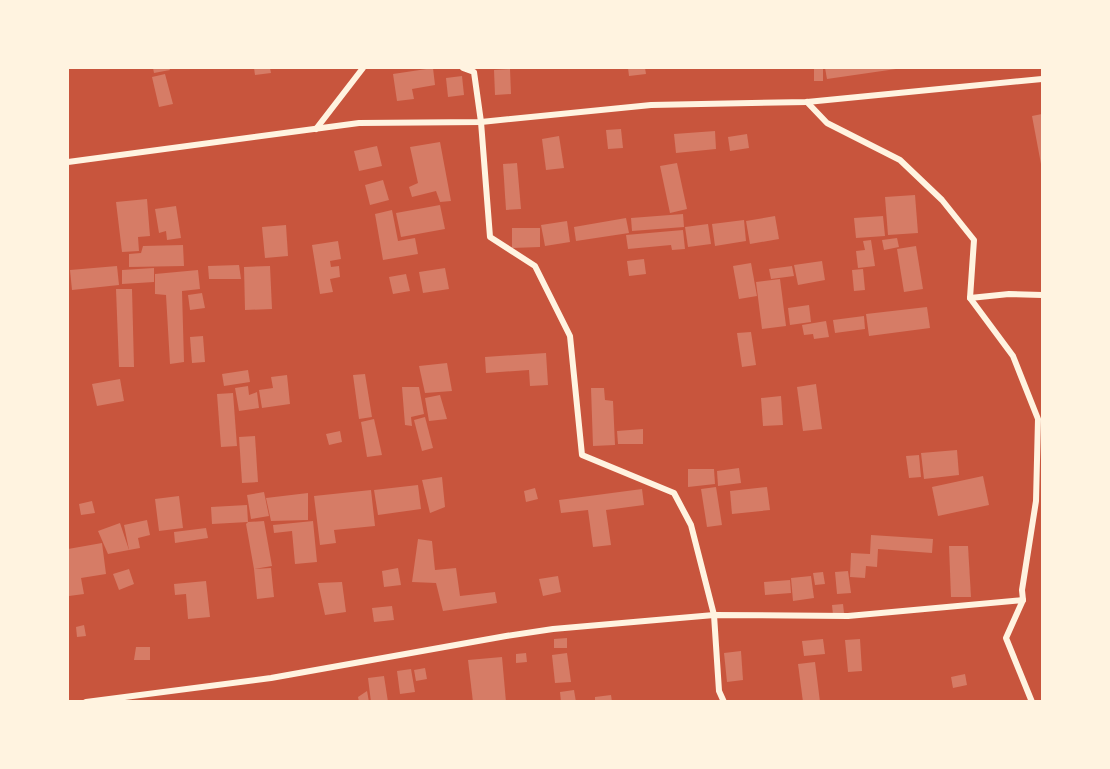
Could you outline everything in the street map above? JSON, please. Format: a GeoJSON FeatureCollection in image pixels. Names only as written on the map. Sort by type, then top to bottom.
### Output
{"type":"FeatureCollection","features":[{"type":"Feature","properties":{"kind":"street"},"geometry":{"type":"LineString","coordinates":[[316,129],[363,68]]}},
{"type":"Feature","properties":{"kind":"street"},"geometry":{"type":"LineString","coordinates":[[463,68],[474,72],[490,237],[535,266],[570,336],[582,455],[674,493],[691,525],[714,615],[718,691],[724,702]]}},
{"type":"Feature","properties":{"kind":"street"},"geometry":{"type":"LineString","coordinates":[[68,162],[359,123],[480,122],[651,105],[807,102],[1042,79]]}},
{"type":"Feature","properties":{"kind":"street"},"geometry":{"type":"LineString","coordinates":[[807,102],[827,123],[900,160],[942,200],[974,240],[970,298],[1012,356],[1038,418],[1036,501],[1022,590],[1023,600],[1006,638],[1032,702]]}},
{"type":"Feature","properties":{"kind":"street"},"geometry":{"type":"LineString","coordinates":[[970,298],[1009,294],[1042,295]]}},
{"type":"Feature","properties":{"kind":"street"},"geometry":{"type":"LineString","coordinates":[[86,702],[271,678],[553,629],[714,615],[849,616],[1023,600]]}},
{"type":"Feature","properties":{"kind":"building"},"geometry":{"type":"Polygon","coordinates":[[[153,68],[169,68],[170,70],[154,73],[153,68]]]}},
{"type":"Feature","properties":{"kind":"building"},"geometry":{"type":"Polygon","coordinates":[[[254,68],[270,68],[271,73],[255,75],[254,68]]]}},
{"type":"Feature","properties":{"kind":"building"},"geometry":{"type":"Polygon","coordinates":[[[433,68],[435,85],[412,89],[414,99],[397,101],[393,74],[433,68]]]}},
{"type":"Feature","properties":{"kind":"building"},"geometry":{"type":"Polygon","coordinates":[[[628,68],[645,68],[646,74],[629,76],[628,68]]]}},
{"type":"Feature","properties":{"kind":"building"},"geometry":{"type":"Polygon","coordinates":[[[814,68],[823,68],[823,81],[814,81],[814,68]]]}},
{"type":"Feature","properties":{"kind":"building"},"geometry":{"type":"Polygon","coordinates":[[[825,68],[896,68],[896,69],[827,79],[825,68]]]}},
{"type":"Feature","properties":{"kind":"building"},"geometry":{"type":"Polygon","coordinates":[[[510,69],[511,94],[495,95],[494,70],[510,69]]]}},
{"type":"Feature","properties":{"kind":"building"},"geometry":{"type":"Polygon","coordinates":[[[165,74],[173,104],[159,107],[152,77],[165,74]]]}},
{"type":"Feature","properties":{"kind":"building"},"geometry":{"type":"Polygon","coordinates":[[[462,76],[464,95],[448,97],[446,78],[462,76]]]}},
{"type":"Feature","properties":{"kind":"building"},"geometry":{"type":"Polygon","coordinates":[[[1042,114],[1042,164],[1041,164],[1032,116],[1042,114]]]}},
{"type":"Feature","properties":{"kind":"building"},"geometry":{"type":"Polygon","coordinates":[[[621,129],[623,148],[608,149],[606,130],[621,129]]]}},
{"type":"Feature","properties":{"kind":"building"},"geometry":{"type":"Polygon","coordinates":[[[715,131],[716,149],[676,153],[674,134],[715,131]]]}},
{"type":"Feature","properties":{"kind":"building"},"geometry":{"type":"Polygon","coordinates":[[[747,134],[749,148],[730,151],[728,137],[747,134]]]}},
{"type":"Feature","properties":{"kind":"building"},"geometry":{"type":"Polygon","coordinates":[[[559,136],[564,168],[546,170],[542,139],[559,136]]]}},
{"type":"Feature","properties":{"kind":"building"},"geometry":{"type":"Polygon","coordinates":[[[440,142],[451,201],[440,202],[436,191],[412,197],[409,187],[418,183],[410,147],[440,142]]]}},
{"type":"Feature","properties":{"kind":"building"},"geometry":{"type":"Polygon","coordinates":[[[377,146],[382,166],[359,171],[354,151],[377,146]]]}},
{"type":"Feature","properties":{"kind":"building"},"geometry":{"type":"Polygon","coordinates":[[[517,163],[521,209],[506,210],[503,164],[517,163]]]}},
{"type":"Feature","properties":{"kind":"building"},"geometry":{"type":"Polygon","coordinates":[[[677,163],[687,209],[670,213],[660,166],[677,163]]]}},
{"type":"Feature","properties":{"kind":"building"},"geometry":{"type":"Polygon","coordinates":[[[383,180],[389,200],[370,205],[365,185],[383,180]]]}},
{"type":"Feature","properties":{"kind":"building"},"geometry":{"type":"Polygon","coordinates":[[[915,195],[918,233],[888,235],[885,197],[915,195]]]}},
{"type":"Feature","properties":{"kind":"building"},"geometry":{"type":"Polygon","coordinates":[[[147,199],[150,236],[138,237],[139,251],[122,252],[116,202],[147,199]]]}},
{"type":"Feature","properties":{"kind":"building"},"geometry":{"type":"Polygon","coordinates":[[[440,205],[445,229],[401,237],[396,213],[440,205]]]}},
{"type":"Feature","properties":{"kind":"building"},"geometry":{"type":"Polygon","coordinates":[[[176,206],[181,238],[167,240],[166,231],[159,233],[155,209],[176,206]]]}},
{"type":"Feature","properties":{"kind":"building"},"geometry":{"type":"Polygon","coordinates":[[[392,210],[398,241],[415,238],[418,254],[383,260],[375,214],[392,210]]]}},
{"type":"Feature","properties":{"kind":"building"},"geometry":{"type":"Polygon","coordinates":[[[683,214],[684,227],[632,231],[631,218],[683,214]]]}},
{"type":"Feature","properties":{"kind":"building"},"geometry":{"type":"Polygon","coordinates":[[[775,216],[779,239],[750,244],[746,221],[775,216]]]}},
{"type":"Feature","properties":{"kind":"building"},"geometry":{"type":"Polygon","coordinates":[[[883,216],[885,236],[856,238],[854,218],[883,216]]]}},
{"type":"Feature","properties":{"kind":"building"},"geometry":{"type":"Polygon","coordinates":[[[626,218],[629,233],[576,241],[574,227],[626,218]]]}},
{"type":"Feature","properties":{"kind":"building"},"geometry":{"type":"Polygon","coordinates":[[[744,220],[746,241],[715,246],[712,224],[744,220]]]}},
{"type":"Feature","properties":{"kind":"building"},"geometry":{"type":"Polygon","coordinates":[[[567,221],[570,242],[545,246],[541,225],[567,221]]]}},
{"type":"Feature","properties":{"kind":"building"},"geometry":{"type":"Polygon","coordinates":[[[708,224],[711,244],[688,247],[685,227],[708,224]]]}},
{"type":"Feature","properties":{"kind":"building"},"geometry":{"type":"Polygon","coordinates":[[[286,225],[288,256],[265,258],[262,227],[286,225]]]}},
{"type":"Feature","properties":{"kind":"building"},"geometry":{"type":"Polygon","coordinates":[[[512,228],[540,228],[540,247],[512,248],[512,228]]]}},
{"type":"Feature","properties":{"kind":"building"},"geometry":{"type":"Polygon","coordinates":[[[683,230],[685,249],[672,250],[671,245],[628,249],[626,235],[683,230]]]}},
{"type":"Feature","properties":{"kind":"building"},"geometry":{"type":"Polygon","coordinates":[[[897,238],[899,247],[884,250],[882,240],[897,238]]]}},
{"type":"Feature","properties":{"kind":"building"},"geometry":{"type":"Polygon","coordinates":[[[871,240],[875,266],[858,268],[856,251],[865,250],[863,241],[871,240]]]}},
{"type":"Feature","properties":{"kind":"building"},"geometry":{"type":"Polygon","coordinates":[[[338,241],[341,259],[330,261],[331,267],[339,266],[340,277],[330,279],[333,292],[320,294],[312,245],[338,241]]]}},
{"type":"Feature","properties":{"kind":"building"},"geometry":{"type":"Polygon","coordinates":[[[183,245],[184,266],[129,267],[129,254],[141,253],[143,246],[183,245]]]}},
{"type":"Feature","properties":{"kind":"building"},"geometry":{"type":"Polygon","coordinates":[[[916,246],[923,289],[904,292],[897,249],[916,246]]]}},
{"type":"Feature","properties":{"kind":"building"},"geometry":{"type":"Polygon","coordinates":[[[644,259],[646,274],[629,276],[627,261],[644,259]]]}},
{"type":"Feature","properties":{"kind":"building"},"geometry":{"type":"Polygon","coordinates":[[[822,261],[825,280],[798,285],[794,265],[822,261]]]}},
{"type":"Feature","properties":{"kind":"building"},"geometry":{"type":"Polygon","coordinates":[[[751,263],[757,296],[739,299],[733,266],[751,263]]]}},
{"type":"Feature","properties":{"kind":"building"},"geometry":{"type":"Polygon","coordinates":[[[239,265],[241,279],[209,279],[208,266],[239,265]]]}},
{"type":"Feature","properties":{"kind":"building"},"geometry":{"type":"Polygon","coordinates":[[[117,266],[119,285],[72,290],[70,270],[117,266]]]}},
{"type":"Feature","properties":{"kind":"building"},"geometry":{"type":"Polygon","coordinates":[[[270,266],[272,309],[245,310],[244,267],[270,266]]]}},
{"type":"Feature","properties":{"kind":"building"},"geometry":{"type":"Polygon","coordinates":[[[792,266],[794,276],[771,279],[769,269],[792,266]]]}},
{"type":"Feature","properties":{"kind":"building"},"geometry":{"type":"Polygon","coordinates":[[[154,268],[154,282],[122,284],[122,270],[154,268]]]}},
{"type":"Feature","properties":{"kind":"building"},"geometry":{"type":"Polygon","coordinates":[[[445,268],[449,289],[423,293],[419,272],[445,268]]]}},
{"type":"Feature","properties":{"kind":"building"},"geometry":{"type":"Polygon","coordinates":[[[863,269],[865,290],[854,291],[852,270],[863,269]]]}},
{"type":"Feature","properties":{"kind":"building"},"geometry":{"type":"Polygon","coordinates":[[[198,270],[200,289],[182,291],[184,362],[170,364],[166,295],[155,294],[155,274],[198,270]]]}},
{"type":"Feature","properties":{"kind":"building"},"geometry":{"type":"Polygon","coordinates":[[[406,274],[410,291],[393,294],[389,277],[406,274]]]}},
{"type":"Feature","properties":{"kind":"building"},"geometry":{"type":"Polygon","coordinates":[[[780,279],[786,326],[762,329],[756,282],[780,279]]]}},
{"type":"Feature","properties":{"kind":"building"},"geometry":{"type":"Polygon","coordinates":[[[116,289],[132,289],[134,367],[119,367],[116,289]]]}},
{"type":"Feature","properties":{"kind":"building"},"geometry":{"type":"Polygon","coordinates":[[[202,293],[205,308],[190,310],[188,295],[202,293]]]}},
{"type":"Feature","properties":{"kind":"building"},"geometry":{"type":"Polygon","coordinates":[[[809,305],[811,322],[790,325],[788,308],[809,305]]]}},
{"type":"Feature","properties":{"kind":"building"},"geometry":{"type":"Polygon","coordinates":[[[927,307],[930,328],[869,336],[866,314],[927,307]]]}},
{"type":"Feature","properties":{"kind":"building"},"geometry":{"type":"Polygon","coordinates":[[[864,316],[865,329],[835,333],[833,320],[864,316]]]}},
{"type":"Feature","properties":{"kind":"building"},"geometry":{"type":"Polygon","coordinates":[[[826,321],[829,337],[814,339],[813,334],[804,335],[802,325],[826,321]]]}},
{"type":"Feature","properties":{"kind":"building"},"geometry":{"type":"Polygon","coordinates":[[[751,332],[756,365],[742,367],[737,333],[751,332]]]}},
{"type":"Feature","properties":{"kind":"building"},"geometry":{"type":"Polygon","coordinates":[[[203,336],[205,362],[192,363],[190,337],[203,336]]]}},
{"type":"Feature","properties":{"kind":"building"},"geometry":{"type":"Polygon","coordinates":[[[546,353],[548,385],[530,386],[529,370],[486,373],[485,357],[546,353]]]}},
{"type":"Feature","properties":{"kind":"building"},"geometry":{"type":"Polygon","coordinates":[[[447,363],[452,391],[425,393],[419,366],[447,363]]]}},
{"type":"Feature","properties":{"kind":"building"},"geometry":{"type":"Polygon","coordinates":[[[248,370],[250,382],[224,386],[222,374],[248,370]]]}},
{"type":"Feature","properties":{"kind":"building"},"geometry":{"type":"Polygon","coordinates":[[[365,374],[372,417],[359,419],[353,375],[365,374]]]}},
{"type":"Feature","properties":{"kind":"building"},"geometry":{"type":"Polygon","coordinates":[[[287,375],[290,404],[262,408],[259,390],[273,388],[271,377],[287,375]]]}},
{"type":"Feature","properties":{"kind":"building"},"geometry":{"type":"Polygon","coordinates":[[[120,379],[124,401],[97,406],[92,384],[120,379]]]}},
{"type":"Feature","properties":{"kind":"building"},"geometry":{"type":"Polygon","coordinates":[[[816,384],[822,429],[803,431],[797,387],[816,384]]]}},
{"type":"Feature","properties":{"kind":"building"},"geometry":{"type":"Polygon","coordinates":[[[248,386],[249,395],[257,392],[259,408],[239,411],[235,388],[248,386]]]}},
{"type":"Feature","properties":{"kind":"building"},"geometry":{"type":"Polygon","coordinates":[[[402,387],[419,387],[424,414],[411,417],[412,426],[405,425],[402,387]]]}},
{"type":"Feature","properties":{"kind":"building"},"geometry":{"type":"Polygon","coordinates":[[[591,388],[604,388],[605,400],[613,401],[615,445],[593,446],[591,388]]]}},
{"type":"Feature","properties":{"kind":"building"},"geometry":{"type":"Polygon","coordinates":[[[233,393],[237,446],[221,447],[217,394],[233,393]]]}},
{"type":"Feature","properties":{"kind":"building"},"geometry":{"type":"Polygon","coordinates":[[[440,395],[447,419],[429,421],[425,398],[440,395]]]}},
{"type":"Feature","properties":{"kind":"building"},"geometry":{"type":"Polygon","coordinates":[[[781,396],[783,425],[763,426],[761,398],[781,396]]]}},
{"type":"Feature","properties":{"kind":"building"},"geometry":{"type":"Polygon","coordinates":[[[425,417],[433,448],[422,451],[414,420],[425,417]]]}},
{"type":"Feature","properties":{"kind":"building"},"geometry":{"type":"Polygon","coordinates":[[[374,419],[382,455],[367,457],[361,422],[374,419]]]}},
{"type":"Feature","properties":{"kind":"building"},"geometry":{"type":"Polygon","coordinates":[[[643,429],[643,444],[618,444],[617,431],[643,429]]]}},
{"type":"Feature","properties":{"kind":"building"},"geometry":{"type":"Polygon","coordinates":[[[340,431],[342,442],[329,445],[326,434],[340,431]]]}},
{"type":"Feature","properties":{"kind":"building"},"geometry":{"type":"Polygon","coordinates":[[[255,436],[258,482],[242,483],[239,437],[255,436]]]}},
{"type":"Feature","properties":{"kind":"building"},"geometry":{"type":"Polygon","coordinates":[[[957,450],[959,475],[924,479],[921,453],[957,450]]]}},
{"type":"Feature","properties":{"kind":"building"},"geometry":{"type":"Polygon","coordinates":[[[919,455],[921,477],[909,478],[906,456],[919,455]]]}},
{"type":"Feature","properties":{"kind":"building"},"geometry":{"type":"Polygon","coordinates":[[[739,468],[741,483],[718,486],[717,471],[739,468]]]}},
{"type":"Feature","properties":{"kind":"building"},"geometry":{"type":"Polygon","coordinates":[[[688,469],[714,469],[715,484],[688,487],[688,469]]]}},
{"type":"Feature","properties":{"kind":"building"},"geometry":{"type":"Polygon","coordinates":[[[983,476],[989,505],[938,516],[932,487],[983,476]]]}},
{"type":"Feature","properties":{"kind":"building"},"geometry":{"type":"Polygon","coordinates":[[[442,477],[445,507],[430,513],[422,480],[442,477]]]}},
{"type":"Feature","properties":{"kind":"building"},"geometry":{"type":"Polygon","coordinates":[[[418,485],[421,509],[378,515],[374,490],[418,485]]]}},
{"type":"Feature","properties":{"kind":"building"},"geometry":{"type":"Polygon","coordinates":[[[716,487],[722,525],[707,527],[701,489],[716,487]]]}},
{"type":"Feature","properties":{"kind":"building"},"geometry":{"type":"Polygon","coordinates":[[[767,487],[770,510],[732,514],[730,491],[767,487]]]}},
{"type":"Feature","properties":{"kind":"building"},"geometry":{"type":"Polygon","coordinates":[[[535,488],[538,499],[526,502],[524,491],[535,488]]]}},
{"type":"Feature","properties":{"kind":"building"},"geometry":{"type":"Polygon","coordinates":[[[642,489],[644,505],[606,510],[611,545],[593,547],[588,510],[561,513],[559,500],[642,489]]]}},
{"type":"Feature","properties":{"kind":"building"},"geometry":{"type":"Polygon","coordinates":[[[371,490],[375,526],[334,530],[336,543],[320,545],[314,496],[371,490]]]}},
{"type":"Feature","properties":{"kind":"building"},"geometry":{"type":"Polygon","coordinates":[[[264,492],[269,516],[251,519],[247,495],[264,492]]]}},
{"type":"Feature","properties":{"kind":"building"},"geometry":{"type":"Polygon","coordinates":[[[308,493],[308,520],[271,521],[266,498],[308,493]]]}},
{"type":"Feature","properties":{"kind":"building"},"geometry":{"type":"Polygon","coordinates":[[[179,496],[183,528],[159,531],[155,499],[179,496]]]}},
{"type":"Feature","properties":{"kind":"building"},"geometry":{"type":"Polygon","coordinates":[[[92,501],[95,513],[81,515],[79,504],[92,501]]]}},
{"type":"Feature","properties":{"kind":"building"},"geometry":{"type":"Polygon","coordinates":[[[247,505],[248,522],[212,524],[211,507],[247,505]]]}},
{"type":"Feature","properties":{"kind":"building"},"geometry":{"type":"Polygon","coordinates":[[[147,520],[150,535],[138,538],[140,548],[129,550],[124,525],[147,520]]]}},
{"type":"Feature","properties":{"kind":"building"},"geometry":{"type":"Polygon","coordinates":[[[264,521],[272,566],[254,569],[246,524],[264,521]]]}},
{"type":"Feature","properties":{"kind":"building"},"geometry":{"type":"Polygon","coordinates":[[[313,521],[317,562],[295,564],[292,531],[274,533],[273,525],[313,521]]]}},
{"type":"Feature","properties":{"kind":"building"},"geometry":{"type":"Polygon","coordinates":[[[120,523],[129,550],[108,554],[98,531],[120,523]]]}},
{"type":"Feature","properties":{"kind":"building"},"geometry":{"type":"Polygon","coordinates":[[[206,528],[208,538],[175,543],[174,532],[206,528]]]}},
{"type":"Feature","properties":{"kind":"building"},"geometry":{"type":"Polygon","coordinates":[[[871,535],[933,539],[932,553],[878,549],[877,567],[866,566],[865,578],[850,577],[851,553],[870,554],[871,535]]]}},
{"type":"Feature","properties":{"kind":"building"},"geometry":{"type":"Polygon","coordinates":[[[418,539],[432,541],[435,570],[456,568],[460,596],[495,592],[497,603],[443,611],[436,583],[412,582],[418,539]]]}},
{"type":"Feature","properties":{"kind":"building"},"geometry":{"type":"Polygon","coordinates":[[[102,543],[106,574],[81,578],[84,594],[69,596],[68,549],[102,543]]]}},
{"type":"Feature","properties":{"kind":"building"},"geometry":{"type":"Polygon","coordinates":[[[949,546],[968,546],[971,597],[951,597],[949,546]]]}},
{"type":"Feature","properties":{"kind":"building"},"geometry":{"type":"Polygon","coordinates":[[[271,568],[274,597],[257,599],[254,569],[271,568]]]}},
{"type":"Feature","properties":{"kind":"building"},"geometry":{"type":"Polygon","coordinates":[[[398,568],[401,585],[384,587],[382,571],[398,568]]]}},
{"type":"Feature","properties":{"kind":"building"},"geometry":{"type":"Polygon","coordinates":[[[129,569],[134,584],[119,590],[113,574],[129,569]]]}},
{"type":"Feature","properties":{"kind":"building"},"geometry":{"type":"Polygon","coordinates":[[[848,571],[851,593],[837,594],[835,572],[848,571]]]}},
{"type":"Feature","properties":{"kind":"building"},"geometry":{"type":"Polygon","coordinates":[[[823,572],[825,584],[815,585],[813,573],[823,572]]]}},
{"type":"Feature","properties":{"kind":"building"},"geometry":{"type":"Polygon","coordinates":[[[558,576],[561,592],[543,596],[539,579],[558,576]]]}},
{"type":"Feature","properties":{"kind":"building"},"geometry":{"type":"Polygon","coordinates":[[[811,576],[814,598],[793,601],[791,578],[811,576]]]}},
{"type":"Feature","properties":{"kind":"building"},"geometry":{"type":"Polygon","coordinates":[[[790,580],[791,593],[765,595],[764,582],[790,580]]]}},
{"type":"Feature","properties":{"kind":"building"},"geometry":{"type":"Polygon","coordinates":[[[206,581],[210,617],[188,619],[186,594],[175,595],[174,584],[206,581]]]}},
{"type":"Feature","properties":{"kind":"building"},"geometry":{"type":"Polygon","coordinates":[[[342,582],[346,612],[325,615],[318,583],[342,582]]]}},
{"type":"Feature","properties":{"kind":"building"},"geometry":{"type":"Polygon","coordinates":[[[843,604],[844,613],[833,615],[832,605],[843,604]]]}},
{"type":"Feature","properties":{"kind":"building"},"geometry":{"type":"Polygon","coordinates":[[[392,606],[394,620],[374,622],[372,608],[392,606]]]}},
{"type":"Feature","properties":{"kind":"building"},"geometry":{"type":"Polygon","coordinates":[[[84,625],[86,636],[77,637],[76,627],[84,625]]]}},
{"type":"Feature","properties":{"kind":"building"},"geometry":{"type":"Polygon","coordinates":[[[567,638],[567,648],[554,648],[554,639],[567,638]]]}},
{"type":"Feature","properties":{"kind":"building"},"geometry":{"type":"Polygon","coordinates":[[[823,639],[825,654],[804,656],[802,641],[823,639]]]}},
{"type":"Feature","properties":{"kind":"building"},"geometry":{"type":"Polygon","coordinates":[[[860,639],[862,671],[848,672],[845,640],[860,639]]]}},
{"type":"Feature","properties":{"kind":"building"},"geometry":{"type":"Polygon","coordinates":[[[136,647],[150,647],[150,660],[134,660],[136,647]]]}},
{"type":"Feature","properties":{"kind":"building"},"geometry":{"type":"Polygon","coordinates":[[[741,651],[743,680],[727,682],[724,653],[741,651]]]}},
{"type":"Feature","properties":{"kind":"building"},"geometry":{"type":"Polygon","coordinates":[[[526,653],[527,662],[516,663],[516,654],[526,653]]]}},
{"type":"Feature","properties":{"kind":"building"},"geometry":{"type":"Polygon","coordinates":[[[567,653],[571,682],[555,683],[552,655],[567,653]]]}},
{"type":"Feature","properties":{"kind":"building"},"geometry":{"type":"Polygon","coordinates":[[[502,657],[506,702],[473,702],[468,660],[502,657]]]}},
{"type":"Feature","properties":{"kind":"building"},"geometry":{"type":"Polygon","coordinates":[[[815,662],[820,702],[803,702],[798,664],[815,662]]]}},
{"type":"Feature","properties":{"kind":"building"},"geometry":{"type":"Polygon","coordinates":[[[425,668],[427,679],[416,681],[414,670],[425,668]]]}},
{"type":"Feature","properties":{"kind":"building"},"geometry":{"type":"Polygon","coordinates":[[[411,669],[415,692],[400,694],[397,671],[411,669]]]}},
{"type":"Feature","properties":{"kind":"building"},"geometry":{"type":"Polygon","coordinates":[[[965,674],[967,685],[953,688],[951,677],[965,674]]]}},
{"type":"Feature","properties":{"kind":"building"},"geometry":{"type":"Polygon","coordinates":[[[384,676],[388,702],[371,702],[368,678],[384,676]]]}},
{"type":"Feature","properties":{"kind":"building"},"geometry":{"type":"Polygon","coordinates":[[[574,690],[576,702],[561,702],[560,692],[574,690]]]}},
{"type":"Feature","properties":{"kind":"building"},"geometry":{"type":"Polygon","coordinates":[[[367,691],[369,702],[359,702],[358,697],[367,691]]]}},
{"type":"Feature","properties":{"kind":"building"},"geometry":{"type":"Polygon","coordinates":[[[611,695],[612,702],[595,702],[595,697],[611,695]]]}}]}
